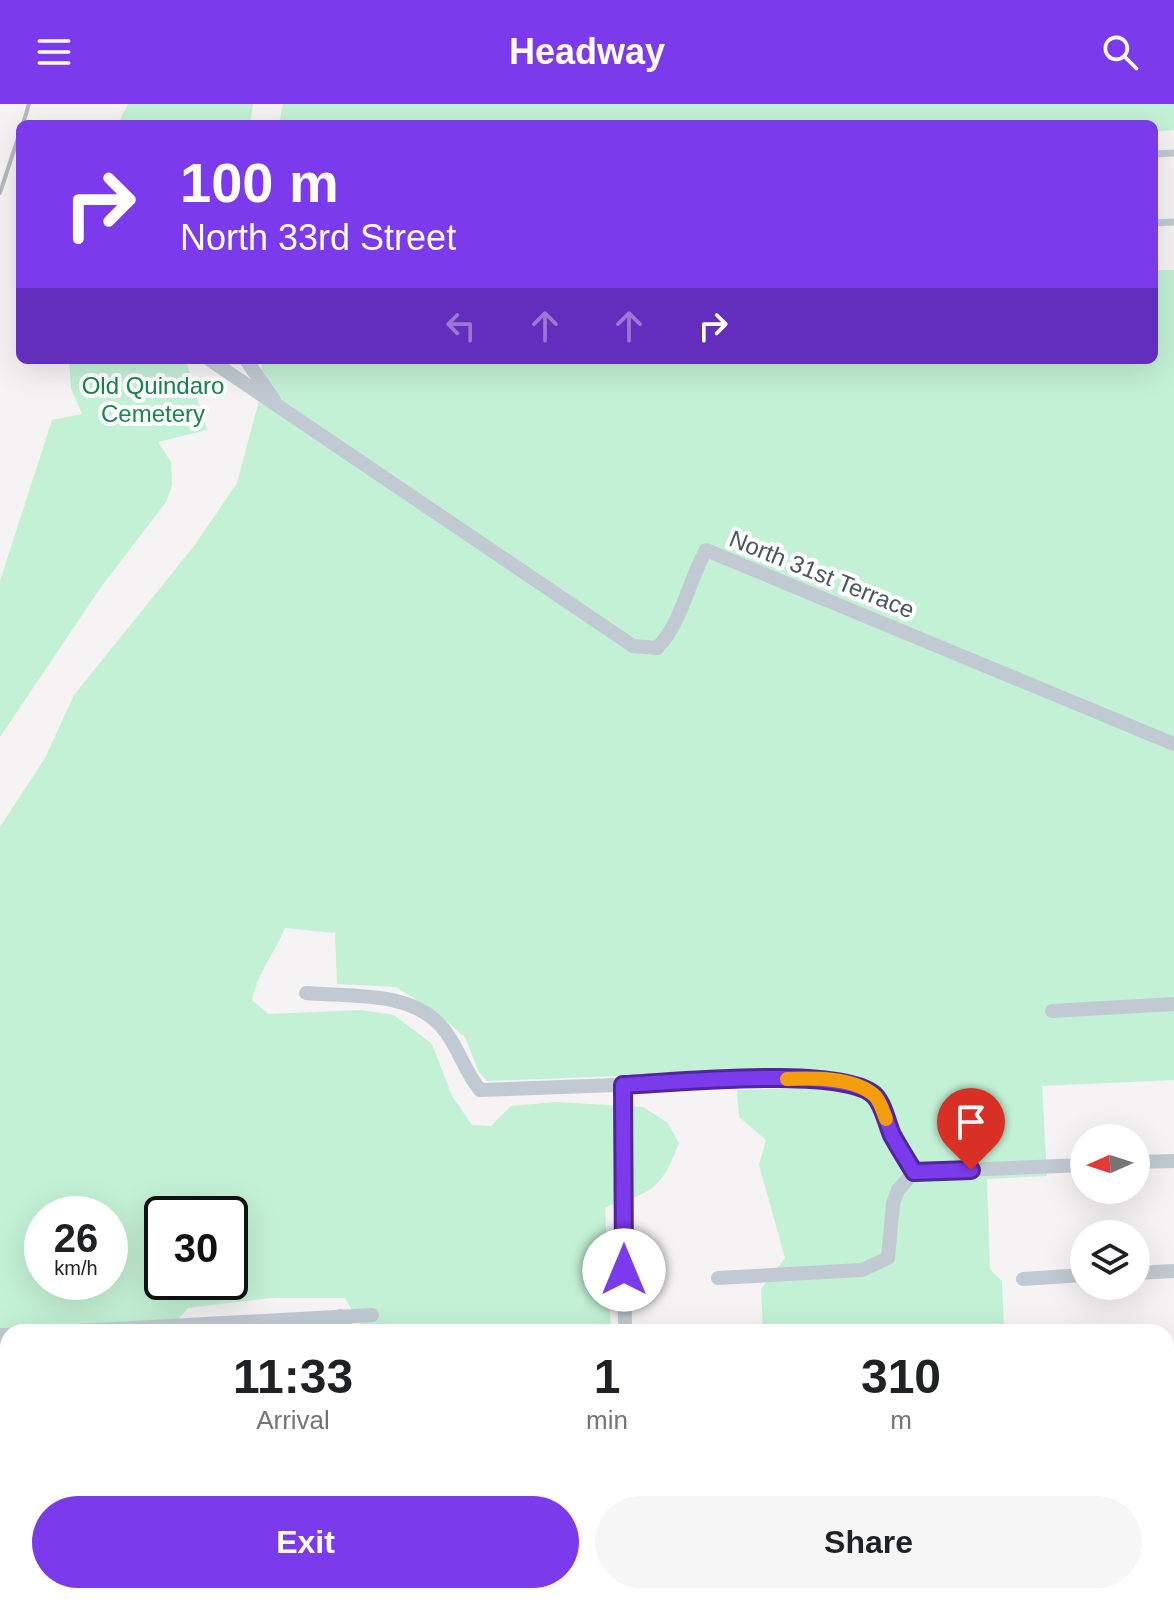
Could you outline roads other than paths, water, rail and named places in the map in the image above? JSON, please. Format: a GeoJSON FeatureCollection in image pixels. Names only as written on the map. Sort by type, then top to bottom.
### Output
{"type":"FeatureCollection","features":[{"type":"Feature","properties":{"kind":"street","name":"North 31st Terrace"},"geometry":{"type":"LineString","coordinates":[[216,364],[633,646],[657,648],[673,632],[689,581],[706,550],[1174,744]]}},
{"type":"Feature","properties":{"kind":"street","name":"North 31st Terrace"},"geometry":{"type":"LineString","coordinates":[[249,364],[279,407]]}},
{"type":"Feature","properties":{"kind":"street"},"geometry":{"type":"LineString","coordinates":[[306,993],[406,1002],[445,1030],[464,1070],[480,1090],[802,1078],[865,1088],[877,1098],[893,1136],[914,1172]]}},
{"type":"Feature","properties":{"kind":"street"},"geometry":{"type":"LineString","coordinates":[[1052,1011],[1174,1004]]}},
{"type":"Feature","properties":{"kind":"street"},"geometry":{"type":"LineString","coordinates":[[623,1085],[625,1324]]}},
{"type":"Feature","properties":{"kind":"street"},"geometry":{"type":"LineString","coordinates":[[1150,1162],[1174,1161]]}},
{"type":"Feature","properties":{"kind":"street"},"geometry":{"type":"LineString","coordinates":[[718,1278],[862,1270],[888,1258],[893,1204],[898,1190],[914,1172],[1070,1166]]}},
{"type":"Feature","properties":{"kind":"street"},"geometry":{"type":"LineString","coordinates":[[1150,1272],[1174,1271]]}},
{"type":"Feature","properties":{"kind":"street"},"geometry":{"type":"LineString","coordinates":[[1023,1279],[1070,1276]]}},
{"type":"Feature","properties":{"kind":"street"},"geometry":{"type":"LineString","coordinates":[[200,1324],[372,1315]]}},
{"type":"Feature","properties":{"kind":"street"},"geometry":{"type":"LineString","coordinates":[[340,1316],[344,1324]]}},
{"type":"Feature","properties":{"kind":"railway"},"geometry":{"type":"LineString","coordinates":[[24,120],[29,104]]}},
{"type":"Feature","properties":{"kind":"railway"},"geometry":{"type":"LineString","coordinates":[[0,193],[16,144]]}},
{"type":"Feature","properties":{"kind":"park label","name":"Old Quindaro Cemetery"},"geometry":{"type":"Point","coordinates":[153,399]}}]}
